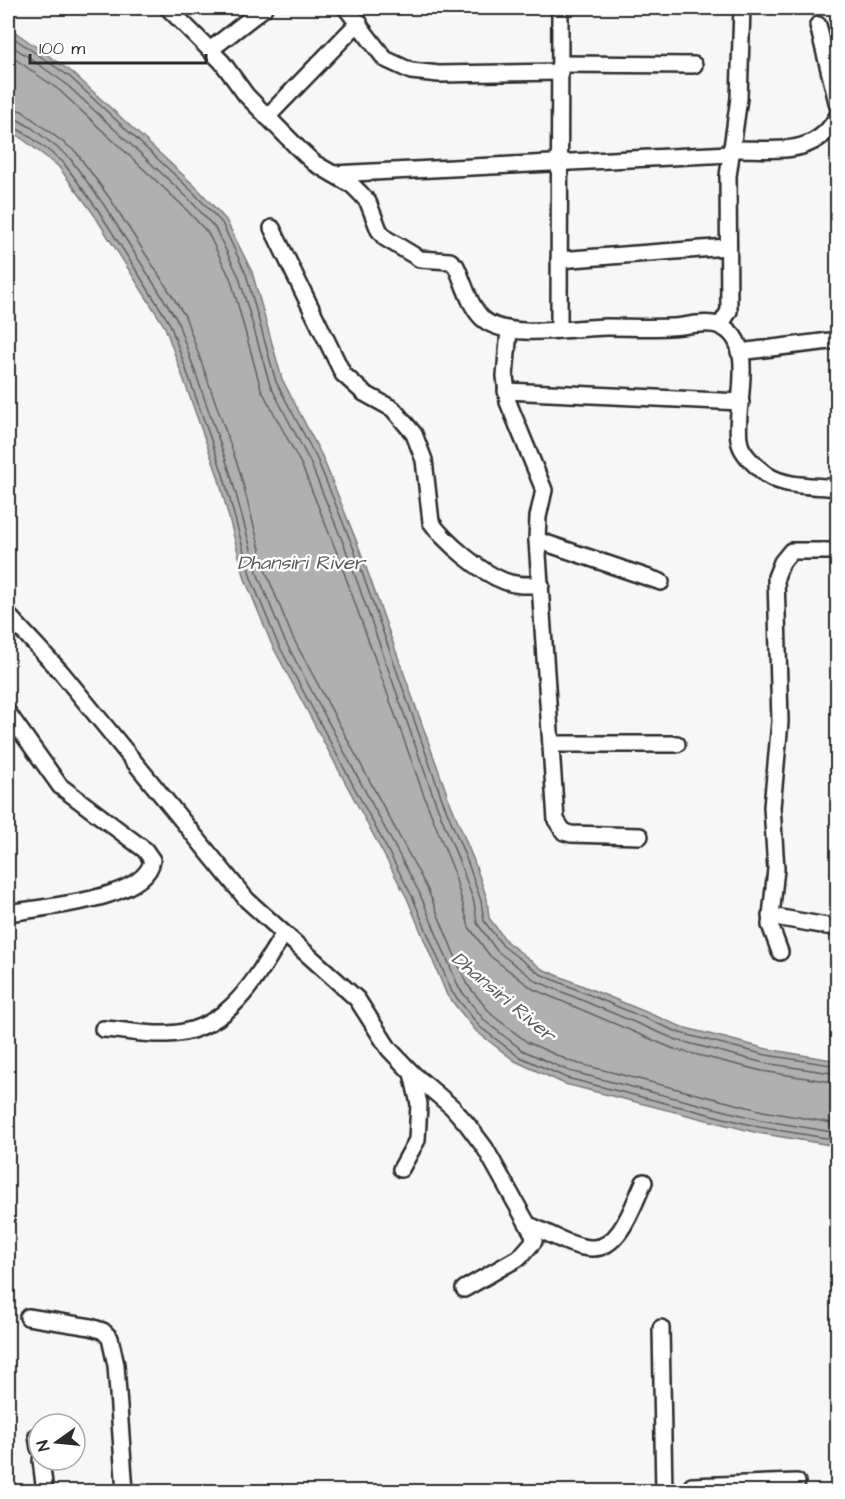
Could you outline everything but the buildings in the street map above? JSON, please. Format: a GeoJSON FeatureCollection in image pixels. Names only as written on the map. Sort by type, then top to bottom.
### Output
{"type":"FeatureCollection","features":[{"type":"Feature","properties":{"kind":"street"},"geometry":{"type":"LineString","coordinates":[[168,8],[210,50],[267,117],[314,163],[352,185],[368,201],[379,230],[385,238],[420,259],[450,261],[456,266],[474,307],[484,320],[509,330],[710,324],[720,326],[734,336],[742,367],[738,432],[741,446],[767,475],[801,485],[837,488]]}},
{"type":"Feature","properties":{"kind":"street"},"geometry":{"type":"LineString","coordinates":[[210,50],[264,8]]}},
{"type":"Feature","properties":{"kind":"street"},"geometry":{"type":"LineString","coordinates":[[346,8],[359,22],[385,59],[411,71],[439,74],[694,65]]}},
{"type":"Feature","properties":{"kind":"street"},"geometry":{"type":"LineString","coordinates":[[559,330],[560,8]]}},
{"type":"Feature","properties":{"kind":"street"},"geometry":{"type":"LineString","coordinates":[[720,326],[729,311],[727,247],[731,151],[740,79],[742,8]]}},
{"type":"Feature","properties":{"kind":"street"},"geometry":{"type":"LineString","coordinates":[[267,117],[359,22]]}},
{"type":"Feature","properties":{"kind":"street"},"geometry":{"type":"LineString","coordinates":[[818,25],[837,106]]}},
{"type":"Feature","properties":{"kind":"street"},"geometry":{"type":"LineString","coordinates":[[333,174],[802,148],[822,135],[837,115]]}},
{"type":"Feature","properties":{"kind":"street"},"geometry":{"type":"LineString","coordinates":[[272,228],[343,374],[364,393],[393,409],[414,434],[423,460],[431,522],[436,530],[451,545],[502,581],[519,585],[541,585]]}},
{"type":"Feature","properties":{"kind":"street"},"geometry":{"type":"LineString","coordinates":[[559,260],[727,247]]}},
{"type":"Feature","properties":{"kind":"street"},"geometry":{"type":"LineString","coordinates":[[509,330],[505,364],[508,402],[544,490],[538,517],[537,540],[552,744],[554,814],[559,827],[571,834],[640,836]]}},
{"type":"Feature","properties":{"kind":"street"},"geometry":{"type":"LineString","coordinates":[[739,352],[837,340]]}},
{"type":"Feature","properties":{"kind":"street"},"geometry":{"type":"LineString","coordinates":[[506,391],[741,402]]}},
{"type":"Feature","properties":{"kind":"street"},"geometry":{"type":"LineString","coordinates":[[537,540],[661,582]]}},
{"type":"Feature","properties":{"kind":"street"},"geometry":{"type":"LineString","coordinates":[[780,952],[770,925],[776,869],[772,807],[780,722],[776,577],[782,562],[791,552],[837,551]]}},
{"type":"Feature","properties":{"kind":"street"},"geometry":{"type":"LineString","coordinates":[[8,615],[61,672],[247,900],[283,935],[357,999],[389,1049],[412,1073],[452,1107],[485,1148],[531,1226],[534,1241],[520,1257],[464,1289]]}},
{"type":"Feature","properties":{"kind":"street"},"geometry":{"type":"LineString","coordinates":[[8,713],[60,786],[145,850],[152,860],[151,869],[141,880],[121,891],[8,913]]}},
{"type":"Feature","properties":{"kind":"street"},"geometry":{"type":"LineString","coordinates":[[552,744],[677,744]]}},
{"type":"Feature","properties":{"kind":"street"},"geometry":{"type":"LineString","coordinates":[[770,916],[837,928]]}},
{"type":"Feature","properties":{"kind":"street"},"geometry":{"type":"LineString","coordinates":[[103,1029],[166,1034],[206,1026],[231,1008],[248,990],[283,935]]}},
{"type":"Feature","properties":{"kind":"street"},"geometry":{"type":"LineString","coordinates":[[401,1169],[417,1140],[419,1104],[412,1073]]}},
{"type":"Feature","properties":{"kind":"street"},"geometry":{"type":"LineString","coordinates":[[531,1226],[580,1245],[593,1248],[605,1245],[622,1227],[644,1182]]}},
{"type":"Feature","properties":{"kind":"street"},"geometry":{"type":"LineString","coordinates":[[28,1317],[91,1327],[103,1331],[110,1338],[117,1365],[124,1491]]}},
{"type":"Feature","properties":{"kind":"street"},"geometry":{"type":"LineString","coordinates":[[661,1328],[664,1491]]}},
{"type":"Feature","properties":{"kind":"street"},"geometry":{"type":"LineString","coordinates":[[43,1472],[45,1491]]}},
{"type":"Feature","properties":{"kind":"street"},"geometry":{"type":"LineString","coordinates":[[689,1491],[692,1486],[797,1482]]}},
{"type":"Feature","properties":{"kind":"water","name":"Dhansiri River"},"geometry":{"type":"Polygon","coordinates":[[[8,27],[73,73],[197,188],[226,220],[252,272],[282,379],[322,456],[358,545],[448,797],[474,861],[487,899],[489,918],[507,942],[542,969],[682,1027],[767,1049],[837,1061],[837,1146],[758,1133],[565,1084],[515,1061],[476,1031],[447,995],[407,898],[272,645],[245,579],[218,476],[165,327],[93,213],[58,166],[8,128],[8,27]]]}}]}
